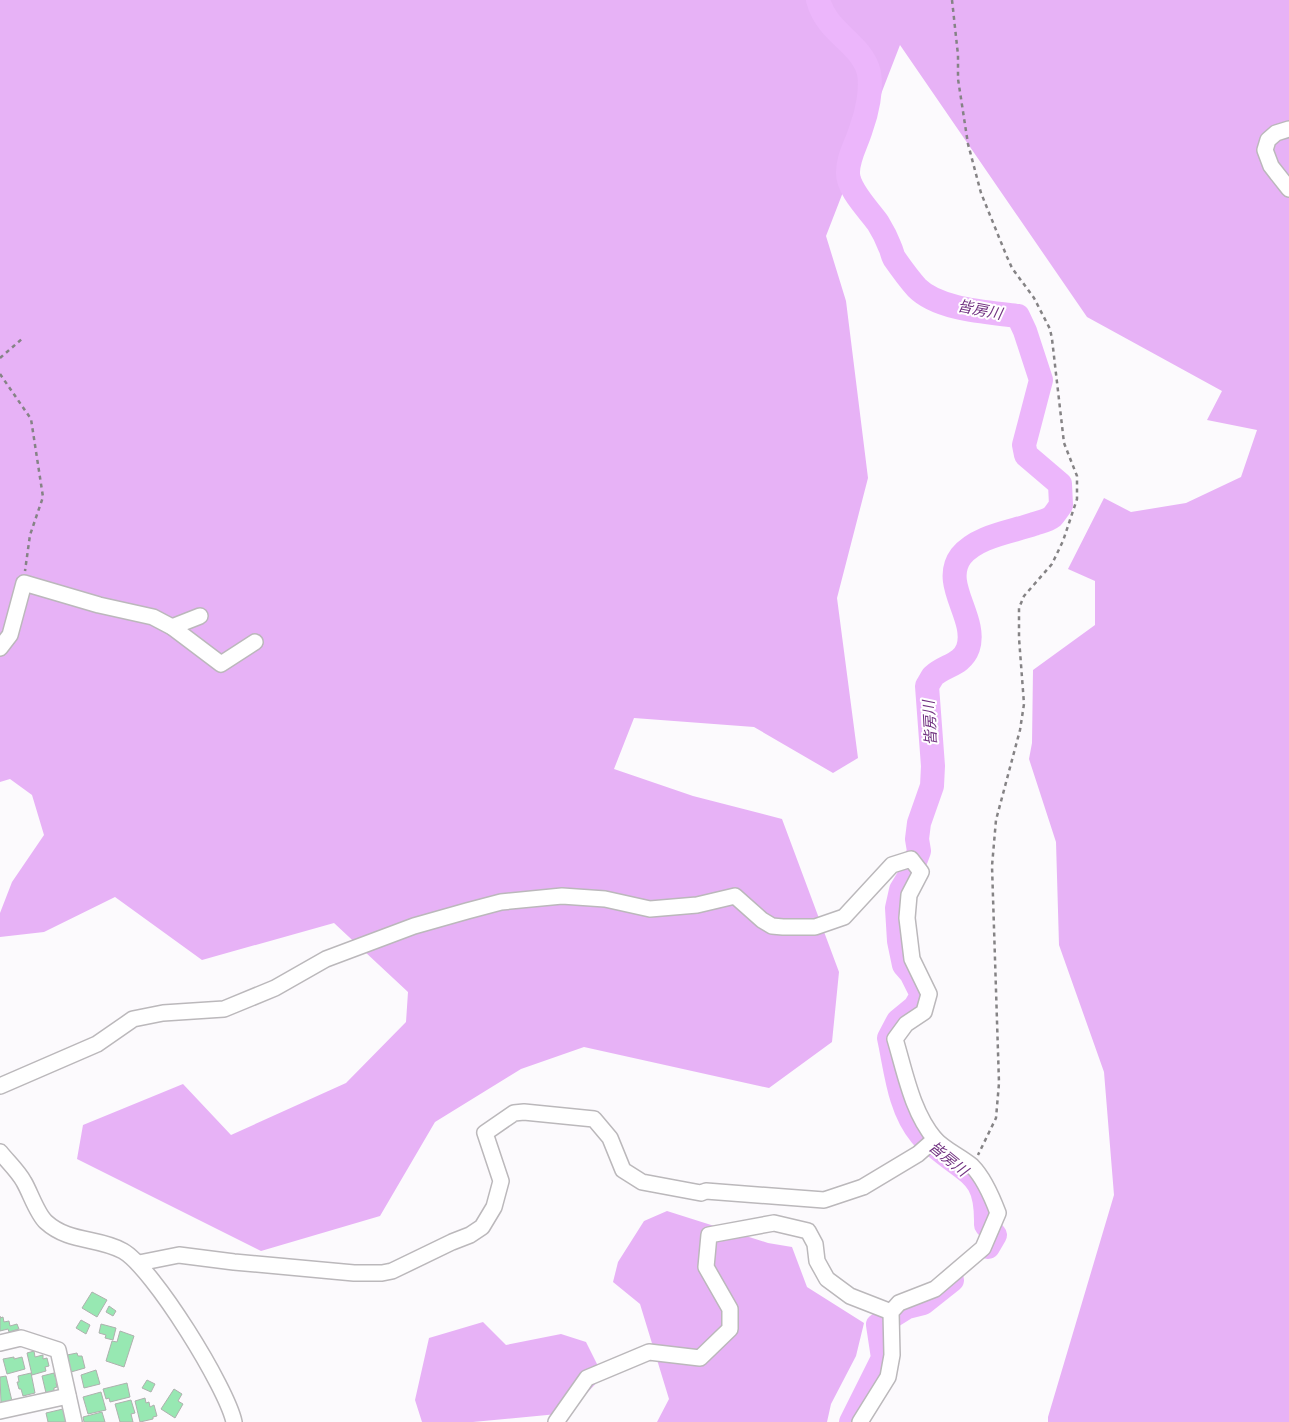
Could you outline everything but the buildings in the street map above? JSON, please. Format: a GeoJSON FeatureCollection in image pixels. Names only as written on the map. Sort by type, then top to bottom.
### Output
{"type":"FeatureCollection","features":[{"type":"Feature","properties":{"kind":"street"},"geometry":{"type":"LineString","coordinates":[[1289,129],[1276,133],[1268,140],[1265,150],[1271,166],[1289,189]]}},
{"type":"Feature","properties":{"kind":"street"},"geometry":{"type":"LineString","coordinates":[[0,648],[10,634],[24,583],[99,605],[153,617],[172,627],[221,664],[255,642]]}},
{"type":"Feature","properties":{"kind":"street"},"geometry":{"type":"LineString","coordinates":[[172,627],[200,616]]}},
{"type":"Feature","properties":{"kind":"street"},"geometry":{"type":"LineString","coordinates":[[0,1086],[97,1044],[133,1019],[163,1013],[224,1009],[275,988],[326,959],[414,926],[484,906],[501,902],[562,896],[605,899],[650,909],[697,905],[735,896],[762,920],[772,926],[815,926],[844,917],[892,865],[911,858],[920,872],[909,895],[907,918],[912,959],[929,994],[924,1012],[906,1024],[896,1039],[910,1092],[923,1121],[935,1139],[951,1153],[972,1166],[990,1192],[998,1213],[983,1248],[935,1289],[899,1302],[891,1312],[892,1355],[888,1377],[860,1422]]}},
{"type":"Feature","properties":{"kind":"street"},"geometry":{"type":"LineString","coordinates":[[139,1263],[179,1255],[354,1273],[392,1271],[470,1235],[482,1227],[494,1207],[501,1181],[485,1133],[514,1113],[524,1112],[594,1119],[610,1138],[623,1170],[642,1182],[701,1193],[706,1191],[824,1200],[863,1187],[918,1154],[935,1139]]}},
{"type":"Feature","properties":{"kind":"street"},"geometry":{"type":"LineString","coordinates":[[0,1152],[23,1179],[44,1221],[58,1231],[75,1238],[106,1244],[124,1251],[139,1263],[168,1300],[194,1342],[224,1394],[232,1411],[234,1422]]}},
{"type":"Feature","properties":{"kind":"street"},"geometry":{"type":"LineString","coordinates":[[556,1422],[587,1378],[649,1352],[700,1358],[730,1329],[730,1309],[706,1267],[709,1235],[774,1222],[808,1231],[815,1244],[817,1261],[827,1279],[850,1296],[891,1312]]}},
{"type":"Feature","properties":{"kind":"street"},"geometry":{"type":"LineString","coordinates":[[0,1343],[21,1338],[58,1350],[74,1422]]}},
{"type":"Feature","properties":{"kind":"street"},"geometry":{"type":"LineString","coordinates":[[0,1411],[68,1396]]}},
{"type":"Feature","properties":{"kind":"path"},"geometry":{"type":"LineString","coordinates":[[952,0],[958,55],[958,79],[968,144],[981,193],[1007,257],[1012,268],[1034,298],[1050,329],[1064,443],[1077,476],[1077,499],[1064,541],[1052,564],[1024,596],[1019,608],[1019,638],[1024,704],[1020,730],[996,820],[992,866],[999,1083],[996,1118],[972,1166]]}},
{"type":"Feature","properties":{"kind":"path"},"geometry":{"type":"LineString","coordinates":[[0,358],[23,338]]}},
{"type":"Feature","properties":{"kind":"path"},"geometry":{"type":"LineString","coordinates":[[0,374],[31,419],[43,498],[30,534],[24,583]]}},
{"type":"Feature","properties":{"kind":"shaded area"},"geometry":{"type":"Polygon","coordinates":[[[0,0],[1289,0],[1289,1422],[1048,1422],[1114,1195],[1104,1072],[1059,945],[1056,842],[1029,759],[1032,743],[1033,670],[1095,625],[1095,581],[1068,569],[1104,498],[1131,512],[1186,503],[1241,477],[1257,430],[1207,420],[1222,391],[1087,317],[900,45],[826,236],[846,301],[868,478],[837,598],[858,758],[833,773],[754,727],[634,718],[614,769],[693,796],[782,819],[839,972],[832,1042],[769,1088],[584,1047],[521,1069],[435,1122],[380,1216],[261,1251],[77,1159],[83,1125],[183,1084],[231,1135],[346,1083],[406,1022],[408,992],[334,923],[202,960],[115,897],[44,932],[0,937],[0,913],[12,882],[44,835],[32,795],[10,779],[0,782],[0,0]]]}},
{"type":"Feature","properties":{"kind":"shaded area"},"geometry":{"type":"Polygon","coordinates":[[[667,1211],[768,1243],[792,1247],[807,1287],[864,1323],[856,1356],[831,1404],[827,1422],[657,1422],[669,1399],[640,1304],[613,1282],[618,1262],[644,1221],[667,1211]]]}},
{"type":"Feature","properties":{"kind":"shaded area"},"geometry":{"type":"Polygon","coordinates":[[[483,1322],[506,1345],[561,1334],[586,1342],[603,1376],[568,1413],[473,1422],[422,1422],[415,1400],[429,1338],[483,1322]]]}},
{"type":"Feature","properties":{"kind":"waterway","name":"皆房川"},"geometry":{"type":"LineString","coordinates":[[818,0],[822,12],[859,54],[869,73],[870,87],[867,109],[848,166],[851,185],[859,199],[880,226],[894,258],[917,288],[938,301],[964,309],[1018,316],[1025,331],[1041,380],[1024,445],[1026,455],[1060,484],[1061,505],[1052,517],[1048,520],[985,539],[968,549],[961,556],[956,567],[957,590],[970,637],[968,648],[962,658],[938,672],[927,686],[933,766],[932,786],[919,823],[917,839],[919,851],[910,875],[901,890],[897,908],[899,941],[904,965],[911,973],[922,995],[915,1007],[898,1021],[889,1038],[899,1089],[908,1113],[921,1135],[967,1171],[980,1186],[986,1208],[986,1225],[995,1235],[988,1247]]}},
{"type":"Feature","properties":{"kind":"waterway","name":"皆房川"},"geometry":{"type":"LineString","coordinates":[[851,1422],[883,1358],[878,1325],[907,1307],[923,1303],[952,1280]]}}]}
